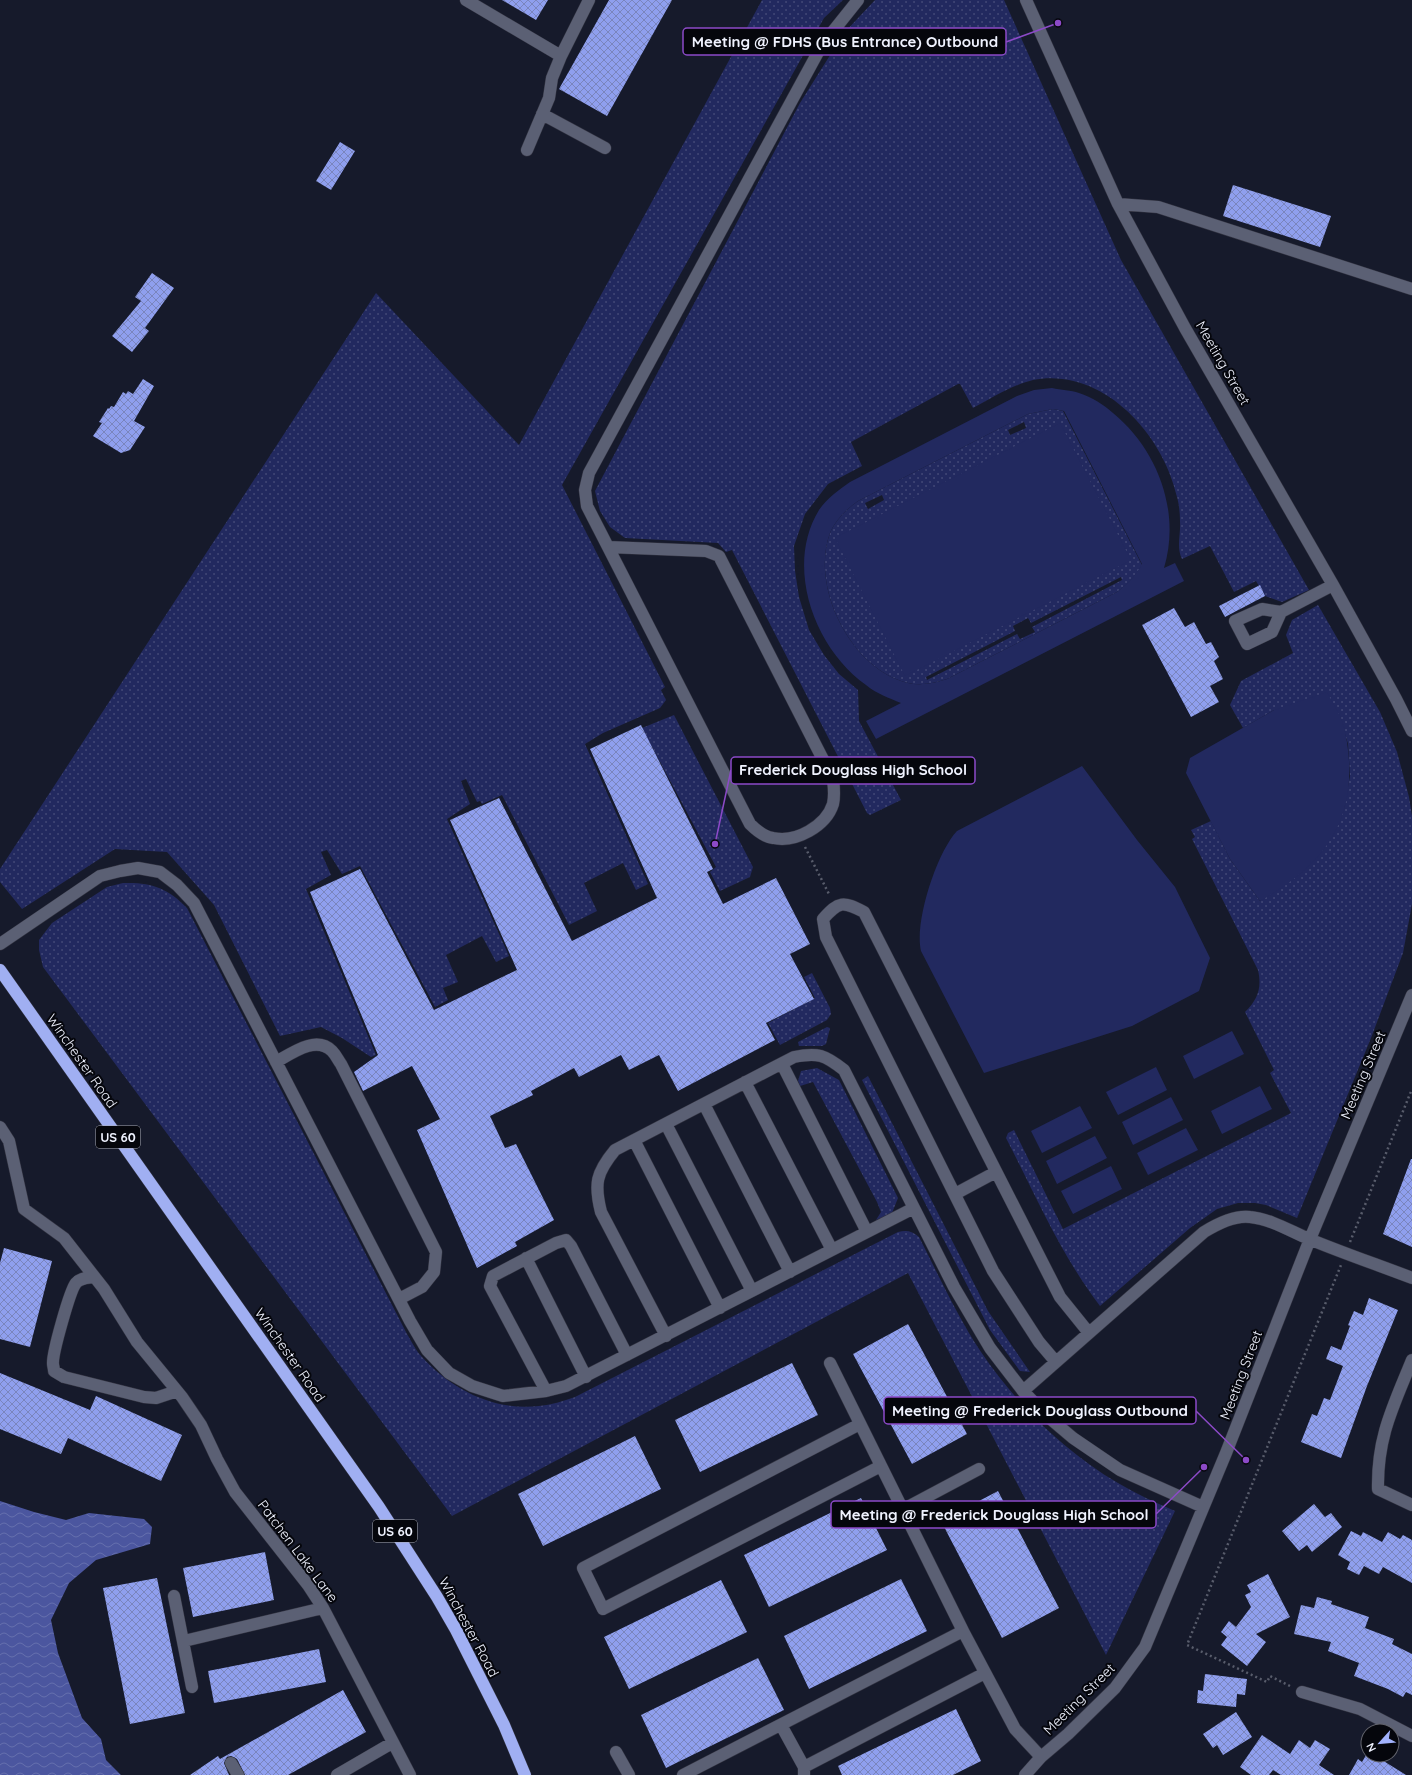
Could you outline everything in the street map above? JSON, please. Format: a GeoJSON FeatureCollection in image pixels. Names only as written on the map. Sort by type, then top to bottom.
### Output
{"type":"FeatureCollection","features":[{"type":"Feature","properties":{"kind":"highway","name":"Winchester Road"},"geometry":{"type":"LineString","coordinates":[[0,970],[348,1463],[410,1554],[456,1630],[504,1725],[525,1775]]}},
{"type":"Feature","properties":{"kind":"street"},"geometry":{"type":"LineString","coordinates":[[466,0],[561,56]]}},
{"type":"Feature","properties":{"kind":"street"},"geometry":{"type":"LineString","coordinates":[[527,150],[549,98],[552,78],[561,56],[589,0]]}},
{"type":"Feature","properties":{"kind":"street"},"geometry":{"type":"LineString","coordinates":[[608,547],[706,551],[718,556],[833,779],[835,794],[829,812],[817,825],[799,836],[787,839],[772,838],[758,831],[750,824],[608,547],[587,506],[585,490],[589,473],[822,45],[858,0]]}},
{"type":"Feature","properties":{"kind":"street","name":"Meeting Street"},"geometry":{"type":"LineString","coordinates":[[1026,0],[1118,204],[1185,328],[1333,585],[1412,731]]}},
{"type":"Feature","properties":{"kind":"street"},"geometry":{"type":"LineString","coordinates":[[542,114],[605,148]]}},
{"type":"Feature","properties":{"kind":"street"},"geometry":{"type":"LineString","coordinates":[[1118,204],[1158,207],[1412,289]]}},
{"type":"Feature","properties":{"kind":"street"},"geometry":{"type":"LineString","coordinates":[[1281,612],[1333,585]]}},
{"type":"Feature","properties":{"kind":"street"},"geometry":{"type":"LineString","coordinates":[[0,944],[100,876],[138,868],[160,872],[177,885],[194,903],[399,1300],[427,1350],[449,1372],[472,1386],[503,1396],[546,1391],[566,1386],[586,1377],[914,1208]]}},
{"type":"Feature","properties":{"kind":"street"},"geometry":{"type":"LineString","coordinates":[[1056,1362],[1039,1342],[993,1271],[826,937],[823,919],[835,905],[848,903],[864,912],[1060,1297],[1089,1333]]}},
{"type":"Feature","properties":{"kind":"street","name":"Meeting Street"},"geometry":{"type":"LineString","coordinates":[[1025,1775],[1041,1757],[1068,1734],[1115,1688],[1144,1647],[1226,1452],[1310,1239],[1412,995]]}},
{"type":"Feature","properties":{"kind":"street"},"geometry":{"type":"LineString","coordinates":[[276,1062],[307,1045],[321,1044],[332,1051],[341,1064],[436,1252],[434,1272],[422,1287],[399,1300]]}},
{"type":"Feature","properties":{"kind":"street"},"geometry":{"type":"LineString","coordinates":[[666,1336],[601,1212],[596,1194],[598,1175],[606,1161],[615,1150],[794,1057],[811,1054],[830,1059],[844,1070],[954,1287],[990,1348],[1024,1391],[1047,1416],[1073,1438],[1120,1470],[1203,1507]]}},
{"type":"Feature","properties":{"kind":"street"},"geometry":{"type":"LineString","coordinates":[[782,1064],[867,1232]]}},
{"type":"Feature","properties":{"kind":"street"},"geometry":{"type":"LineString","coordinates":[[745,1082],[832,1250]]}},
{"type":"Feature","properties":{"kind":"street"},"geometry":{"type":"LineString","coordinates":[[704,1104],[790,1272]]}},
{"type":"Feature","properties":{"kind":"street"},"geometry":{"type":"LineString","coordinates":[[666,1124],[752,1291]]}},
{"type":"Feature","properties":{"kind":"street","name":"Patchen Lake Lane"},"geometry":{"type":"LineString","coordinates":[[0,1126],[9,1141],[24,1209],[64,1238],[93,1277],[104,1289],[137,1342],[177,1391],[201,1425],[235,1492],[308,1586],[323,1608],[410,1775]]}},
{"type":"Feature","properties":{"kind":"street"},"geometry":{"type":"LineString","coordinates":[[634,1140],[720,1308]]}},
{"type":"Feature","properties":{"kind":"street"},"geometry":{"type":"LineString","coordinates":[[955,1194],[996,1172]]}},
{"type":"Feature","properties":{"kind":"street"},"geometry":{"type":"LineString","coordinates":[[1024,1391],[1204,1232],[1217,1224],[1248,1216],[1266,1220],[1310,1239],[1412,1278]]}},
{"type":"Feature","properties":{"kind":"street"},"geometry":{"type":"LineString","coordinates":[[546,1391],[490,1286],[493,1276],[556,1243],[566,1240],[627,1355]]}},
{"type":"Feature","properties":{"kind":"street"},"geometry":{"type":"LineString","coordinates":[[526,1258],[586,1377]]}},
{"type":"Feature","properties":{"kind":"street"},"geometry":{"type":"LineString","coordinates":[[93,1277],[80,1279],[74,1284],[54,1354],[52,1364],[54,1370],[64,1377],[144,1397],[156,1398],[177,1391]]}},
{"type":"Feature","properties":{"kind":"street"},"geometry":{"type":"LineString","coordinates":[[1412,1360],[1386,1423],[1379,1458],[1378,1474],[1378,1489],[1412,1506]]}},
{"type":"Feature","properties":{"kind":"street"},"geometry":{"type":"LineString","coordinates":[[830,1363],[962,1631],[1015,1729],[1041,1757]]}},
{"type":"Feature","properties":{"kind":"street"},"geometry":{"type":"LineString","coordinates":[[860,1424],[583,1568],[603,1609],[881,1466]]}},
{"type":"Feature","properties":{"kind":"street"},"geometry":{"type":"LineString","coordinates":[[902,1510],[979,1469]]}},
{"type":"Feature","properties":{"kind":"street"},"geometry":{"type":"LineString","coordinates":[[174,1596],[192,1687]]}},
{"type":"Feature","properties":{"kind":"street"},"geometry":{"type":"LineString","coordinates":[[184,1641],[323,1608]]}},
{"type":"Feature","properties":{"kind":"street"},"geometry":{"type":"LineString","coordinates":[[683,1775],[962,1631]]}},
{"type":"Feature","properties":{"kind":"street"},"geometry":{"type":"LineString","coordinates":[[781,1725],[804,1771],[985,1673]]}},
{"type":"Feature","properties":{"kind":"street"},"geometry":{"type":"LineString","coordinates":[[1302,1692],[1360,1709],[1412,1736]]}},
{"type":"Feature","properties":{"kind":"street"},"geometry":{"type":"LineString","coordinates":[[337,1775],[392,1743]]}},
{"type":"Feature","properties":{"kind":"street"},"geometry":{"type":"LineString","coordinates":[[616,1752],[629,1775]]}},
{"type":"Feature","properties":{"kind":"street"},"geometry":{"type":"LineString","coordinates":[[231,1763],[238,1775]]}},
{"type":"Feature","properties":{"kind":"path"},"geometry":{"type":"LineString","coordinates":[[799,836],[835,905]]}},
{"type":"Feature","properties":{"kind":"path"},"geometry":{"type":"LineString","coordinates":[[1350,1244],[1412,1089]]}},
{"type":"Feature","properties":{"kind":"path"},"geometry":{"type":"LineString","coordinates":[[1302,1692],[1270,1676],[1267,1682],[1188,1645],[1341,1264]]}},
{"type":"Feature","properties":{"kind":"shaded area"},"geometry":{"type":"Polygon","coordinates":[[[762,0],[843,0],[824,18],[562,485],[665,687],[661,690],[666,700],[660,708],[603,733],[585,744],[648,884],[636,890],[623,863],[584,883],[597,911],[569,925],[502,795],[482,804],[480,801],[477,802],[466,779],[461,781],[470,804],[447,819],[509,956],[496,962],[482,936],[446,955],[458,982],[443,988],[448,1000],[435,1007],[360,866],[342,874],[327,850],[321,852],[331,875],[306,889],[376,1055],[371,1057],[342,1038],[321,1027],[280,1036],[214,905],[167,852],[115,849],[22,909],[0,882],[0,869],[376,293],[519,445],[762,0]]]}},
{"type":"Feature","properties":{"kind":"shaded area"},"geometry":{"type":"Polygon","coordinates":[[[875,0],[1004,0],[1121,260],[1309,590],[1282,602],[1265,596],[1256,581],[1234,592],[1210,546],[1182,559],[1179,550],[1179,506],[1170,473],[1158,450],[1144,429],[1126,410],[1106,395],[1083,384],[1059,379],[1033,380],[1010,388],[973,408],[960,384],[958,384],[851,442],[862,466],[828,484],[805,514],[794,546],[795,571],[799,597],[809,630],[824,655],[839,674],[858,690],[859,721],[901,800],[870,815],[867,813],[732,550],[726,552],[718,543],[625,538],[610,527],[600,511],[595,491],[800,103],[844,33],[875,0]]]}},
{"type":"Feature","properties":{"kind":"shaded area"},"geometry":{"type":"Polygon","coordinates":[[[1052,388],[1076,392],[1084,395],[1102,404],[1129,428],[1142,445],[1162,483],[1170,525],[1169,547],[1164,568],[1175,563],[1184,581],[876,739],[866,721],[901,703],[874,691],[848,669],[832,650],[819,629],[810,605],[805,581],[804,556],[809,532],[822,506],[837,491],[850,482],[1017,396],[1034,390],[1052,388]],[[1053,409],[1028,414],[858,501],[835,523],[830,533],[825,554],[826,577],[831,600],[840,623],[853,644],[869,661],[887,675],[913,684],[928,684],[947,679],[1117,592],[1128,583],[1137,572],[1142,564],[1064,411],[1053,409]]]}},
{"type":"Feature","properties":{"kind":"shaded area"},"geometry":{"type":"Polygon","coordinates":[[[1053,409],[1063,411],[1142,565],[1131,580],[1117,592],[947,679],[928,684],[913,684],[887,675],[869,661],[853,644],[840,623],[831,600],[826,577],[825,554],[832,528],[842,515],[858,501],[1028,414],[1053,409]],[[1024,422],[1008,430],[1010,435],[1026,428],[1024,422]],[[882,495],[865,503],[868,509],[884,500],[882,495]],[[1121,577],[1031,623],[1028,618],[1013,626],[1015,631],[926,677],[927,680],[1017,634],[1020,639],[1035,632],[1032,627],[1122,580],[1121,577]]]}},
{"type":"Feature","properties":{"kind":"shaded area"},"geometry":{"type":"Polygon","coordinates":[[[1060,423],[1131,560],[905,676],[835,538],[1060,423]]]}},
{"type":"Feature","properties":{"kind":"shaded area"},"geometry":{"type":"Polygon","coordinates":[[[1318,605],[1380,712],[1397,752],[1409,797],[1412,816],[1412,904],[1403,953],[1371,1038],[1297,1218],[1266,1205],[1255,1203],[1238,1203],[1217,1209],[1190,1228],[1100,1306],[1073,1266],[1061,1245],[1006,1138],[1008,1133],[1014,1130],[1063,1229],[1291,1113],[1270,1073],[1274,1070],[1245,1012],[1258,993],[1258,970],[1192,839],[1195,837],[1191,830],[1211,821],[1230,859],[1260,901],[1344,808],[1350,776],[1348,744],[1340,717],[1274,710],[1243,728],[1230,705],[1241,681],[1293,653],[1286,635],[1292,620],[1318,605]]]}},
{"type":"Feature","properties":{"kind":"shaded area"},"geometry":{"type":"Polygon","coordinates":[[[1327,692],[1340,716],[1344,727],[1347,744],[1349,785],[1345,807],[1338,827],[1314,861],[1299,875],[1260,901],[1230,859],[1186,773],[1190,758],[1274,710],[1327,692]]]}},
{"type":"Feature","properties":{"kind":"shaded area"},"geometry":{"type":"Polygon","coordinates":[[[674,715],[753,867],[750,877],[720,891],[710,872],[716,867],[642,728],[674,715]]]}},
{"type":"Feature","properties":{"kind":"shaded area"},"geometry":{"type":"Polygon","coordinates":[[[1082,766],[1137,840],[1175,887],[1210,958],[1199,991],[1132,1026],[984,1073],[921,951],[921,923],[929,888],[942,855],[949,841],[957,831],[1082,766]]]}},
{"type":"Feature","properties":{"kind":"shaded area"},"geometry":{"type":"Polygon","coordinates":[[[123,883],[151,885],[166,891],[187,908],[414,1346],[434,1369],[460,1388],[475,1396],[506,1405],[522,1407],[548,1405],[575,1397],[898,1232],[912,1232],[919,1237],[948,1296],[972,1338],[995,1371],[1025,1408],[1060,1441],[1098,1470],[1132,1491],[1175,1511],[1106,1655],[908,1273],[452,1516],[43,967],[39,950],[39,940],[52,923],[107,887],[123,883]]]}},
{"type":"Feature","properties":{"kind":"shaded area"},"geometry":{"type":"Polygon","coordinates":[[[812,973],[830,1008],[831,1014],[827,1020],[780,1045],[768,1023],[815,998],[804,977],[812,973]]]}},
{"type":"Feature","properties":{"kind":"shaded area"},"geometry":{"type":"Polygon","coordinates":[[[827,1027],[830,1028],[826,1044],[822,1046],[799,1046],[798,1042],[827,1027]]]}},
{"type":"Feature","properties":{"kind":"shaded area"},"geometry":{"type":"Polygon","coordinates":[[[1232,1031],[1244,1054],[1194,1079],[1183,1056],[1232,1031]]]}},
{"type":"Feature","properties":{"kind":"shaded area"},"geometry":{"type":"Polygon","coordinates":[[[1156,1067],[1167,1090],[1118,1115],[1106,1092],[1156,1067]]]}},
{"type":"Feature","properties":{"kind":"shaded area"},"geometry":{"type":"Polygon","coordinates":[[[817,1068],[839,1080],[898,1198],[892,1213],[876,1220],[881,1212],[877,1202],[813,1082],[800,1086],[798,1081],[801,1071],[817,1068]]]}},
{"type":"Feature","properties":{"kind":"shaded area"},"geometry":{"type":"Polygon","coordinates":[[[868,1076],[988,1311],[1030,1372],[1020,1371],[990,1330],[862,1080],[868,1076]]]}},
{"type":"Feature","properties":{"kind":"shaded area"},"geometry":{"type":"Polygon","coordinates":[[[1260,1086],[1272,1109],[1222,1134],[1211,1111],[1260,1086]]]}},
{"type":"Feature","properties":{"kind":"shaded area"},"geometry":{"type":"Polygon","coordinates":[[[1171,1097],[1183,1120],[1133,1145],[1122,1122],[1171,1097]]]}},
{"type":"Feature","properties":{"kind":"shaded area"},"geometry":{"type":"Polygon","coordinates":[[[1080,1106],[1092,1128],[1042,1153],[1031,1131],[1080,1106]]]}},
{"type":"Feature","properties":{"kind":"shaded area"},"geometry":{"type":"Polygon","coordinates":[[[1186,1128],[1198,1150],[1148,1175],[1137,1153],[1186,1128]]]}},
{"type":"Feature","properties":{"kind":"shaded area"},"geometry":{"type":"Polygon","coordinates":[[[1095,1136],[1107,1158],[1057,1184],[1046,1161],[1095,1136]]]}},
{"type":"Feature","properties":{"kind":"shaded area"},"geometry":{"type":"Polygon","coordinates":[[[1111,1166],[1122,1189],[1073,1214],[1061,1191],[1111,1166]]]}},
{"type":"Feature","properties":{"kind":"water"},"geometry":{"type":"Polygon","coordinates":[[[0,1501],[66,1520],[89,1513],[144,1519],[152,1527],[150,1544],[96,1560],[69,1583],[51,1620],[58,1653],[82,1718],[101,1739],[106,1760],[121,1775],[0,1775],[0,1501]]]}},
{"type":"Feature","properties":{"kind":"building"},"geometry":{"type":"Polygon","coordinates":[[[502,0],[548,0],[536,20],[502,0]]]}},
{"type":"Feature","properties":{"kind":"building"},"geometry":{"type":"Polygon","coordinates":[[[609,0],[672,0],[607,116],[559,89],[609,0]]]}},
{"type":"Feature","properties":{"kind":"building"},"geometry":{"type":"Polygon","coordinates":[[[340,142],[355,151],[331,190],[316,181],[340,142]]]}},
{"type":"Feature","properties":{"kind":"building"},"geometry":{"type":"Polygon","coordinates":[[[1233,185],[1331,216],[1320,247],[1223,216],[1233,185]]]}},
{"type":"Feature","properties":{"kind":"building"},"geometry":{"type":"Polygon","coordinates":[[[152,273],[174,288],[145,328],[149,331],[132,352],[112,336],[141,301],[135,297],[152,273]]]}},
{"type":"Feature","properties":{"kind":"building"},"geometry":{"type":"Polygon","coordinates":[[[143,379],[154,386],[134,421],[145,427],[130,450],[121,453],[93,436],[102,423],[99,422],[108,408],[109,409],[111,406],[114,407],[123,392],[126,394],[128,391],[133,394],[143,379]]]}},
{"type":"Feature","properties":{"kind":"building"},"geometry":{"type":"Polygon","coordinates":[[[1260,585],[1265,596],[1225,617],[1219,606],[1260,585]]]}},
{"type":"Feature","properties":{"kind":"building"},"geometry":{"type":"Polygon","coordinates":[[[1174,608],[1185,627],[1194,622],[1206,644],[1211,642],[1219,657],[1214,661],[1223,679],[1210,686],[1219,702],[1191,717],[1142,625],[1174,608]]]}},
{"type":"Feature","properties":{"kind":"building"},"geometry":{"type":"Polygon","coordinates":[[[641,725],[713,869],[707,872],[723,904],[776,878],[810,944],[790,954],[814,999],[766,1023],[775,1040],[678,1091],[659,1055],[629,1070],[621,1055],[579,1077],[574,1068],[531,1091],[533,1095],[490,1116],[505,1148],[516,1144],[554,1220],[515,1242],[517,1246],[477,1268],[417,1130],[440,1119],[412,1066],[363,1091],[354,1072],[378,1055],[310,892],[360,869],[434,1010],[517,970],[450,820],[499,798],[572,941],[657,898],[590,749],[641,725]]]}},
{"type":"Feature","properties":{"kind":"building"},"geometry":{"type":"Polygon","coordinates":[[[1412,1159],[1412,1247],[1383,1234],[1412,1159]]]}},
{"type":"Feature","properties":{"kind":"building"},"geometry":{"type":"Polygon","coordinates":[[[4,1248],[52,1261],[30,1347],[0,1339],[0,1263],[4,1248]]]}},
{"type":"Feature","properties":{"kind":"building"},"geometry":{"type":"Polygon","coordinates":[[[1369,1298],[1398,1310],[1367,1386],[1341,1458],[1301,1442],[1312,1414],[1317,1416],[1324,1398],[1330,1400],[1343,1366],[1326,1359],[1331,1346],[1341,1350],[1350,1326],[1348,1325],[1354,1311],[1363,1315],[1369,1298]]]}},
{"type":"Feature","properties":{"kind":"building"},"geometry":{"type":"Polygon","coordinates":[[[908,1324],[967,1434],[912,1464],[853,1354],[908,1324]]]}},
{"type":"Feature","properties":{"kind":"building"},"geometry":{"type":"Polygon","coordinates":[[[792,1363],[818,1415],[700,1472],[675,1420],[792,1363]]]}},
{"type":"Feature","properties":{"kind":"building"},"geometry":{"type":"Polygon","coordinates":[[[0,1373],[90,1410],[96,1396],[182,1435],[161,1481],[68,1438],[61,1454],[0,1429],[0,1373]]]}},
{"type":"Feature","properties":{"kind":"building"},"geometry":{"type":"Polygon","coordinates":[[[635,1436],[661,1489],[543,1546],[518,1494],[635,1436]]]}},
{"type":"Feature","properties":{"kind":"building"},"geometry":{"type":"Polygon","coordinates":[[[998,1491],[1059,1608],[1002,1638],[941,1521],[998,1491]]]}},
{"type":"Feature","properties":{"kind":"building"},"geometry":{"type":"Polygon","coordinates":[[[861,1498],[887,1550],[769,1607],[744,1555],[861,1498]]]}},
{"type":"Feature","properties":{"kind":"building"},"geometry":{"type":"Polygon","coordinates":[[[1314,1504],[1325,1517],[1331,1513],[1342,1527],[1312,1552],[1307,1545],[1299,1551],[1282,1531],[1314,1504]]]}},
{"type":"Feature","properties":{"kind":"building"},"geometry":{"type":"Polygon","coordinates":[[[1351,1531],[1361,1536],[1363,1532],[1382,1542],[1388,1532],[1400,1539],[1403,1535],[1412,1540],[1412,1583],[1383,1567],[1379,1574],[1364,1566],[1359,1575],[1347,1569],[1350,1562],[1338,1555],[1351,1531]]]}},
{"type":"Feature","properties":{"kind":"building"},"geometry":{"type":"Polygon","coordinates":[[[265,1552],[274,1600],[193,1617],[183,1568],[265,1552]]]}},
{"type":"Feature","properties":{"kind":"building"},"geometry":{"type":"Polygon","coordinates":[[[1268,1574],[1290,1617],[1256,1634],[1266,1642],[1247,1666],[1221,1645],[1227,1637],[1221,1632],[1229,1621],[1236,1627],[1251,1607],[1245,1595],[1251,1592],[1247,1585],[1268,1574]]]}},
{"type":"Feature","properties":{"kind":"building"},"geometry":{"type":"Polygon","coordinates":[[[157,1578],[185,1713],[130,1724],[103,1588],[157,1578]]]}},
{"type":"Feature","properties":{"kind":"building"},"geometry":{"type":"Polygon","coordinates":[[[901,1579],[927,1631],[809,1689],[784,1636],[901,1579]]]}},
{"type":"Feature","properties":{"kind":"building"},"geometry":{"type":"Polygon","coordinates":[[[721,1580],[747,1632],[629,1689],[604,1637],[721,1580]]]}},
{"type":"Feature","properties":{"kind":"building"},"geometry":{"type":"Polygon","coordinates":[[[1317,1597],[1332,1601],[1331,1604],[1369,1617],[1365,1628],[1394,1639],[1392,1644],[1412,1654],[1412,1695],[1406,1692],[1403,1697],[1388,1689],[1354,1676],[1359,1663],[1328,1651],[1331,1642],[1294,1634],[1301,1605],[1314,1608],[1317,1597]]]}},
{"type":"Feature","properties":{"kind":"building"},"geometry":{"type":"Polygon","coordinates":[[[319,1649],[326,1682],[214,1703],[208,1671],[319,1649]]]}},
{"type":"Feature","properties":{"kind":"building"},"geometry":{"type":"Polygon","coordinates":[[[758,1658],[784,1710],[666,1768],[641,1715],[758,1658]]]}},
{"type":"Feature","properties":{"kind":"building"},"geometry":{"type":"Polygon","coordinates":[[[1205,1674],[1247,1679],[1245,1695],[1237,1694],[1236,1707],[1197,1703],[1198,1690],[1203,1691],[1205,1674]]]}},
{"type":"Feature","properties":{"kind":"building"},"geometry":{"type":"Polygon","coordinates":[[[343,1690],[366,1732],[288,1775],[245,1775],[237,1759],[231,1756],[227,1757],[224,1763],[229,1775],[190,1775],[218,1756],[220,1759],[343,1690]]]}},
{"type":"Feature","properties":{"kind":"building"},"geometry":{"type":"Polygon","coordinates":[[[956,1709],[981,1761],[953,1775],[842,1775],[838,1766],[956,1709]]]}},
{"type":"Feature","properties":{"kind":"building"},"geometry":{"type":"Polygon","coordinates":[[[1236,1712],[1252,1737],[1223,1755],[1217,1745],[1213,1748],[1203,1734],[1236,1712]]]}},
{"type":"Feature","properties":{"kind":"building"},"geometry":{"type":"Polygon","coordinates":[[[1262,1735],[1290,1754],[1299,1740],[1310,1748],[1315,1740],[1330,1749],[1319,1765],[1334,1775],[1281,1775],[1273,1770],[1269,1775],[1251,1775],[1240,1767],[1262,1735]]]}},
{"type":"Feature","properties":{"kind":"building"},"geometry":{"type":"Polygon","coordinates":[[[1358,1759],[1360,1763],[1387,1763],[1406,1775],[1349,1775],[1358,1759]]]}},
{"type":"Feature","properties":{"kind":"place","name":"Meeting @ FDHS (Bus Entrance) Outbound"},"geometry":{"type":"Point","coordinates":[1058,23]}},
{"type":"Feature","properties":{"kind":"place","name":"Frederick Douglass High School"},"geometry":{"type":"Point","coordinates":[715,844]}},
{"type":"Feature","properties":{"kind":"place","name":"Meeting @ Frederick Douglass Outbound"},"geometry":{"type":"Point","coordinates":[1246,1460]}},
{"type":"Feature","properties":{"kind":"place","name":"Meeting @ Frederick Douglass High School"},"geometry":{"type":"Point","coordinates":[1204,1467]}}]}
